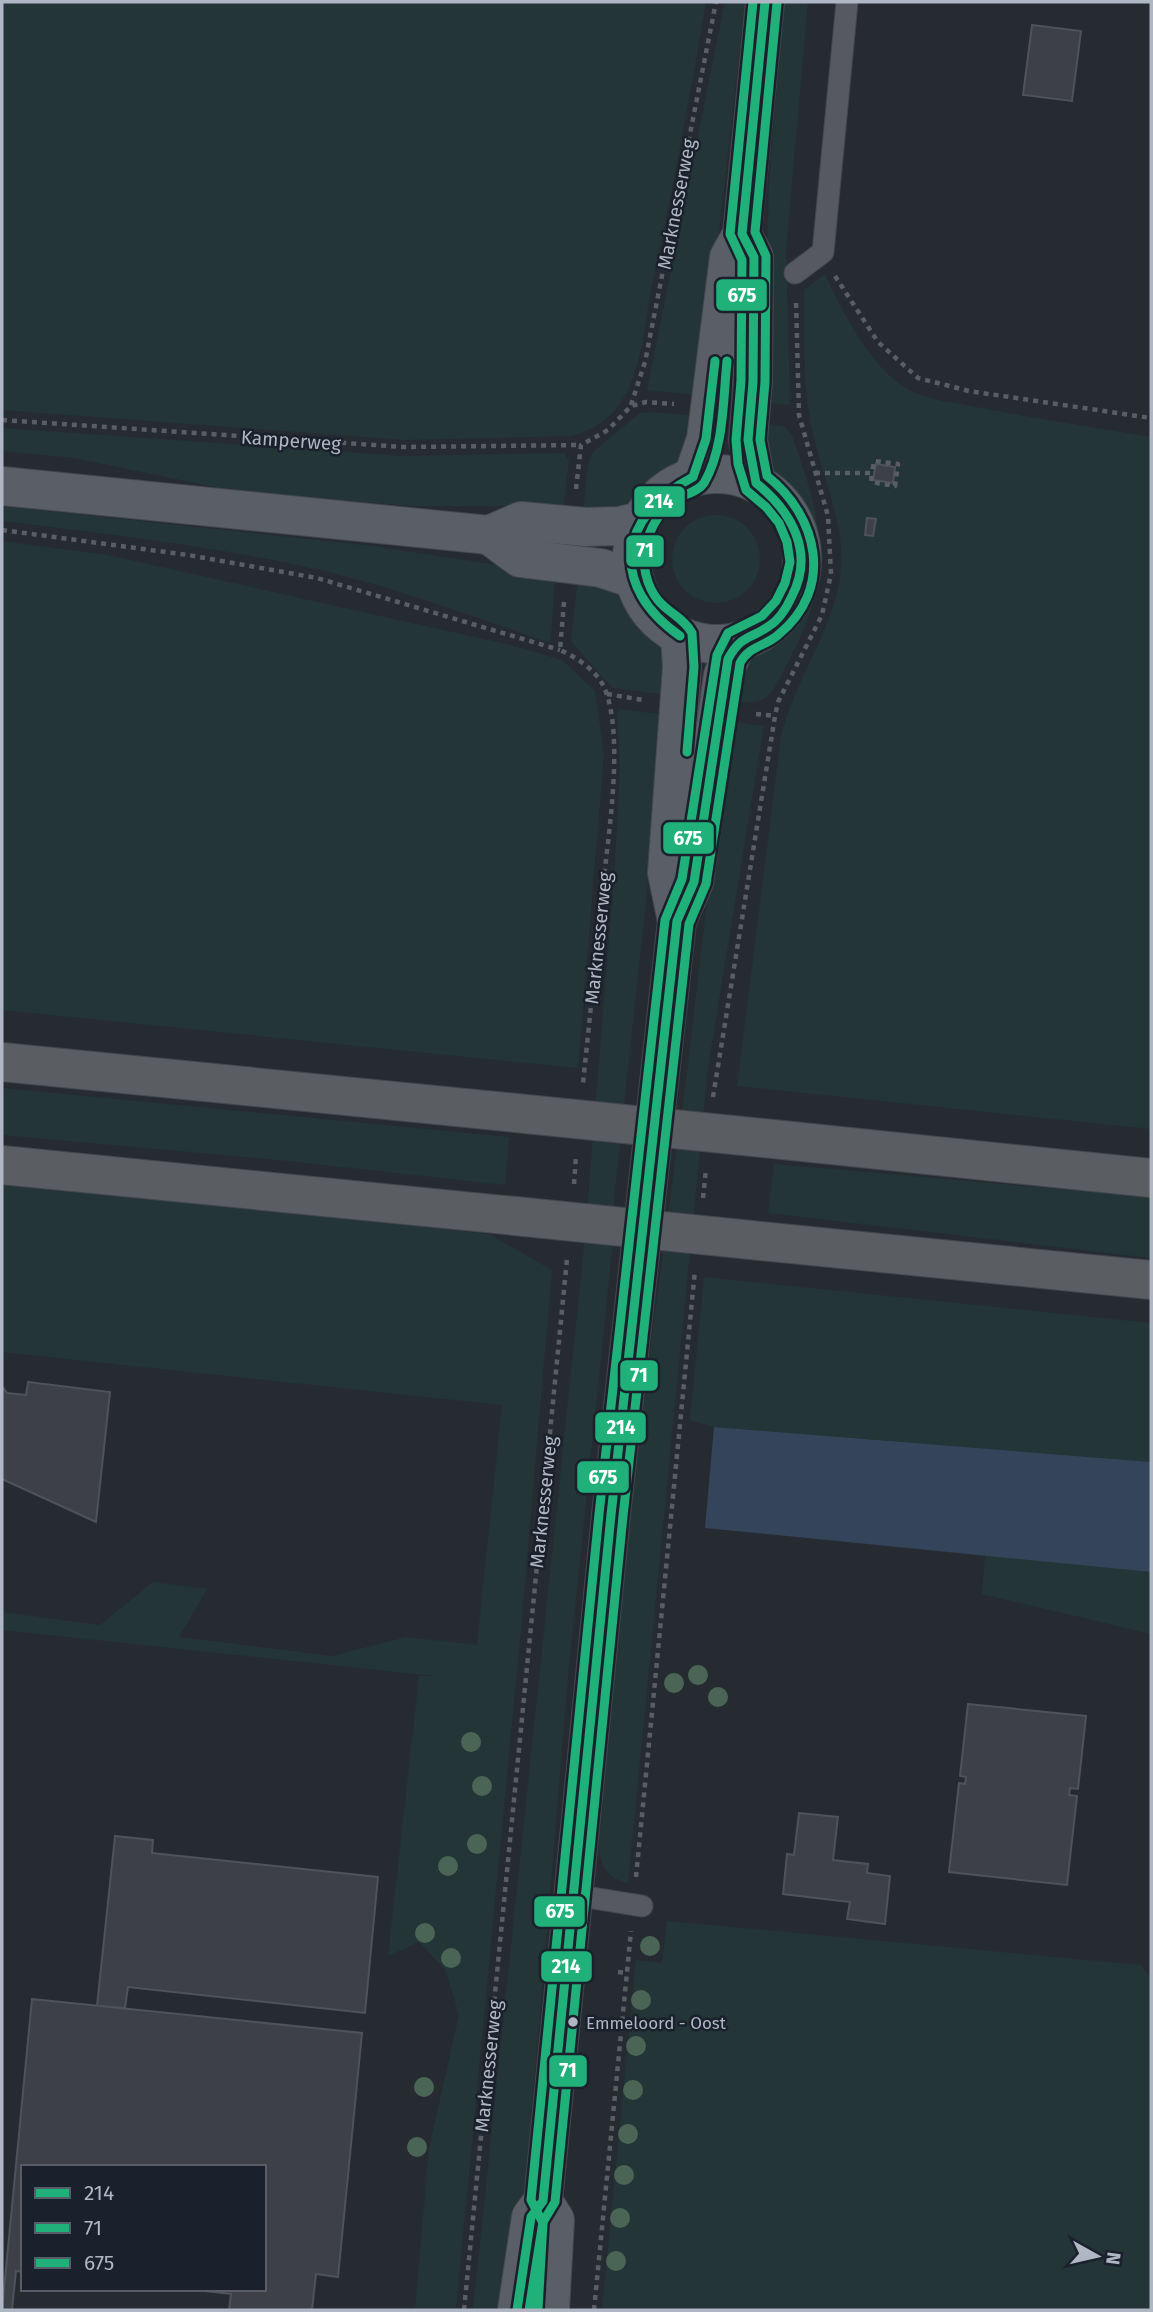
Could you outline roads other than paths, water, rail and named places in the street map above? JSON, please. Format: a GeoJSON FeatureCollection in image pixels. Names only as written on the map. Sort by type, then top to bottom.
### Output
{"type":"FeatureCollection","features":[{"type":"Feature","properties":{"kind":"highway"},"geometry":{"type":"LineString","coordinates":[[2,1062],[1151,1178]]}},
{"type":"Feature","properties":{"kind":"highway"},"geometry":{"type":"LineString","coordinates":[[2,1165],[1151,1280]]}},
{"type":"Feature","properties":{"kind":"main road"},"geometry":{"type":"LineString","coordinates":[[693,477],[706,439],[729,257],[742,234],[765,2]]}},
{"type":"Feature","properties":{"kind":"main road"},"geometry":{"type":"LineString","coordinates":[[742,234],[754,257],[753,382],[748,440],[756,483]]}},
{"type":"Feature","properties":{"kind":"main road"},"geometry":{"type":"LineString","coordinates":[[725,474],[756,483],[784,506],[796,527],[801,551],[800,575],[792,598],[779,617],[760,632],[737,642],[709,644],[680,636],[662,625],[647,608],[634,579],[632,549],[641,521],[666,490],[693,477],[725,474]]}},
{"type":"Feature","properties":{"kind":"main road"},"geometry":{"type":"LineString","coordinates":[[2,486],[489,535],[520,558],[601,568],[634,579]]}},
{"type":"Feature","properties":{"kind":"main road"},"geometry":{"type":"LineString","coordinates":[[489,535],[521,520],[586,527],[619,526],[641,521]]}},
{"type":"Feature","properties":{"kind":"main road"},"geometry":{"type":"LineString","coordinates":[[677,921],[667,873],[682,667],[680,636]]}},
{"type":"Feature","properties":{"kind":"main road"},"geometry":{"type":"LineString","coordinates":[[517,2310],[531,2217],[543,2201],[611,1515],[677,921],[694,882],[723,675],[737,642]]}},
{"type":"Feature","properties":{"kind":"main road"},"geometry":{"type":"LineString","coordinates":[[543,2201],[555,2220],[551,2310]]}},
{"type":"Feature","properties":{"kind":"lane"},"geometry":{"type":"LineString","coordinates":[[795,273],[823,252],[847,2]]}},
{"type":"Feature","properties":{"kind":"lane"},"geometry":{"type":"LineString","coordinates":[[573,1895],[642,1906]]}},
{"type":"Feature","properties":{"kind":"water"},"geometry":{"type":"Polygon","coordinates":[[[714,1427],[1151,1462],[1151,1572],[705,1528],[714,1427]]]}},
{"type":"Feature","properties":{"kind":"place","name":"Emmeloord - Oost"},"geometry":{"type":"Point","coordinates":[573,2022]}}]}
